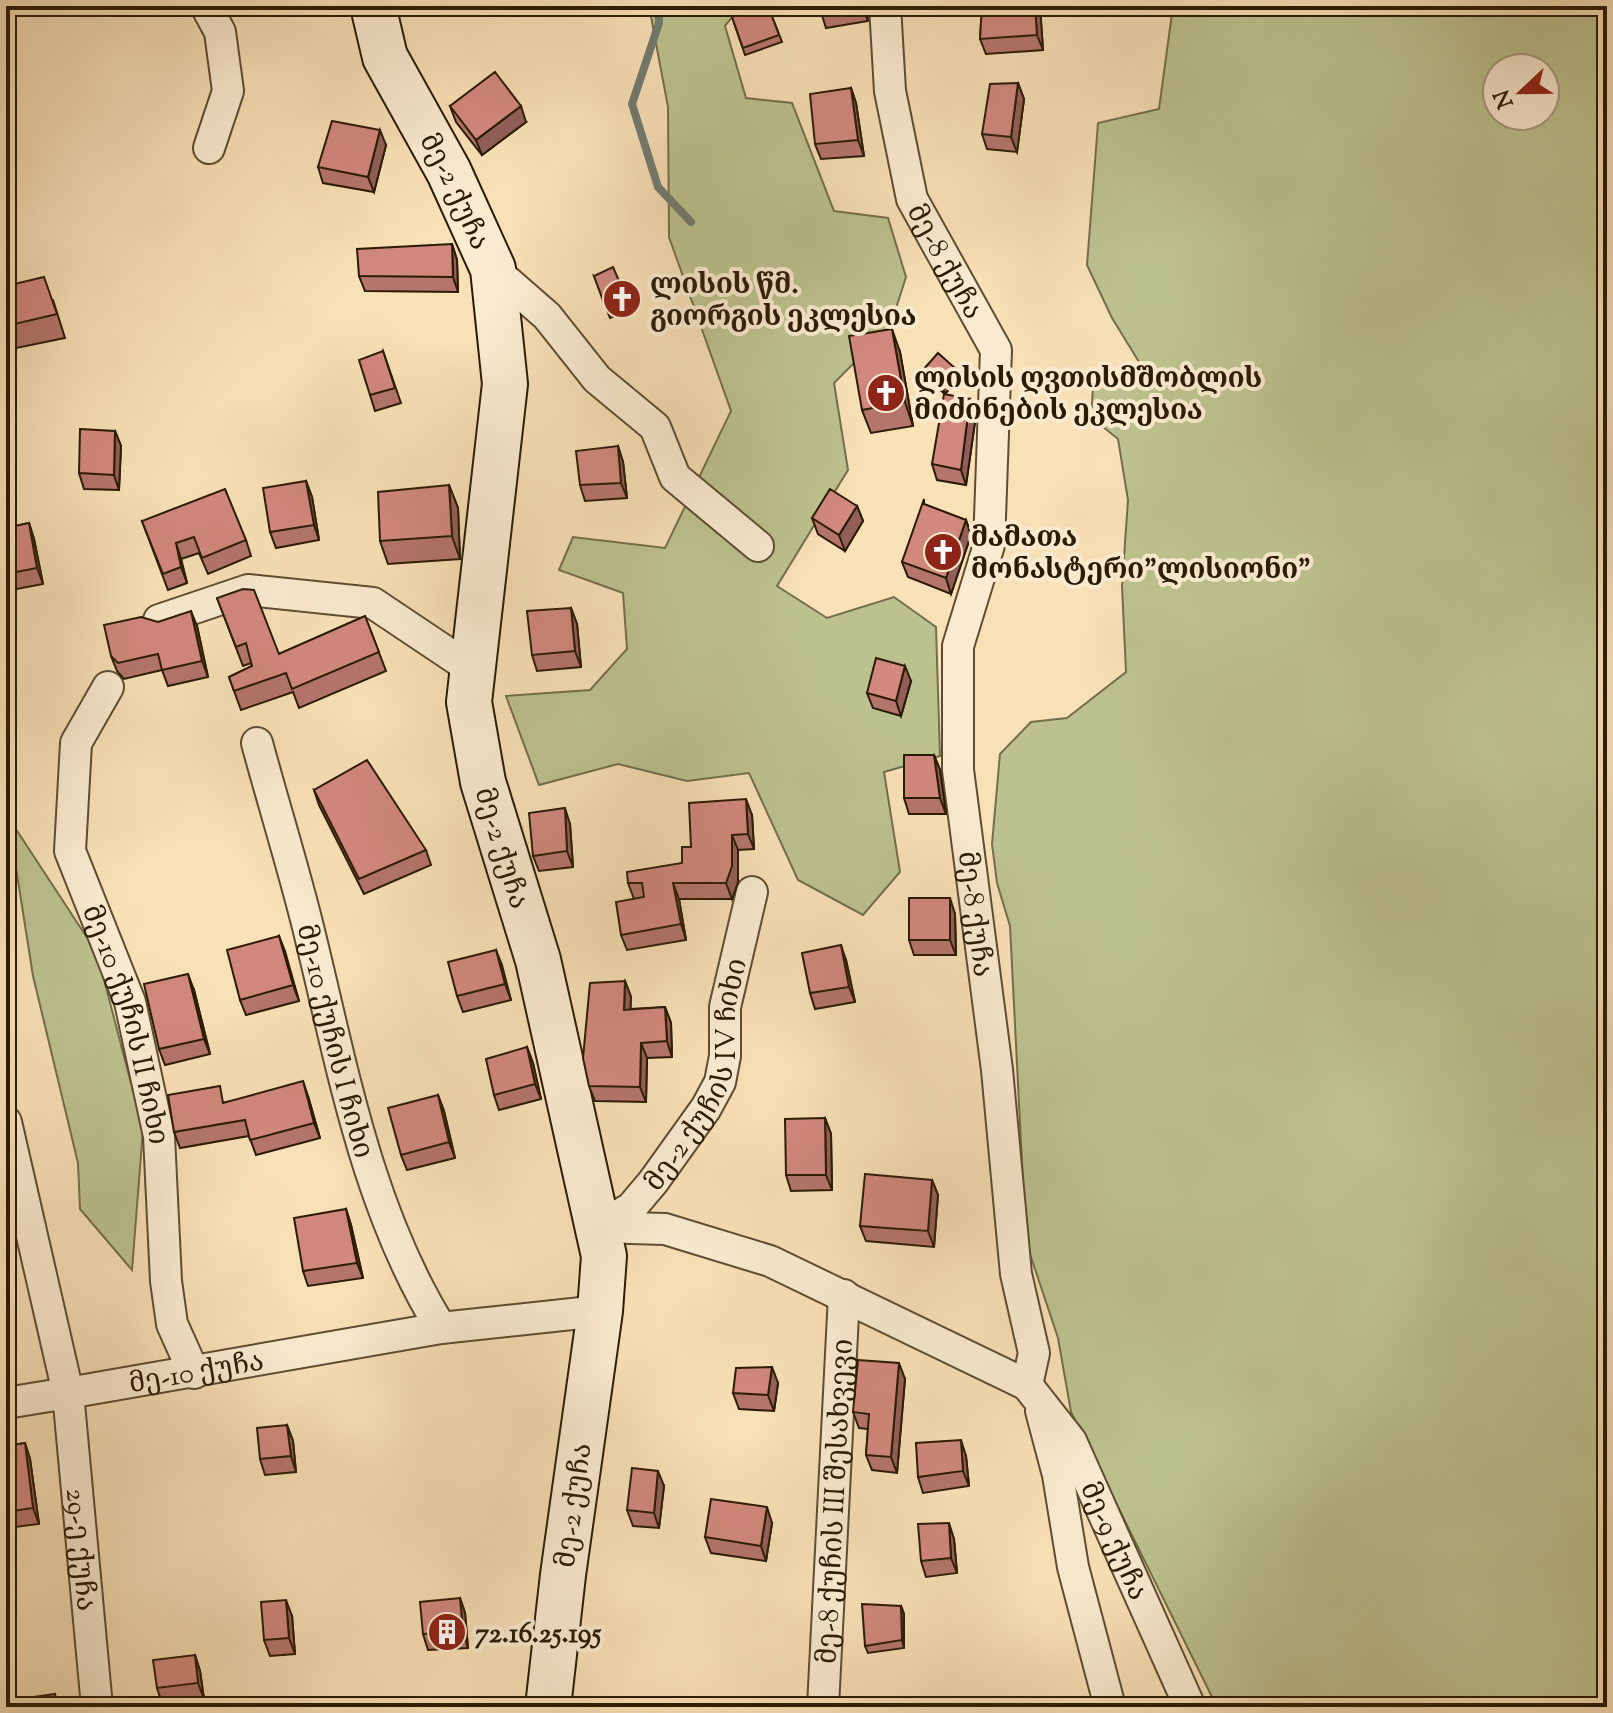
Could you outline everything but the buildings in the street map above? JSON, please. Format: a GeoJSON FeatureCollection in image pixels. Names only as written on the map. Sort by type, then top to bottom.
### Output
{"type":"FeatureCollection","features":[{"type":"Feature","properties":{"kind":"main road","name":"მე-2 ქუჩა"},"geometry":{"type":"LineString","coordinates":[[373,6],[385,57],[449,172],[493,269],[505,384],[469,702],[483,782],[538,960],[604,1256],[600,1311],[565,1559],[548,1707]]}},
{"type":"Feature","properties":{"kind":"street"},"geometry":{"type":"LineString","coordinates":[[206,6],[220,32],[228,91],[209,148]]}},
{"type":"Feature","properties":{"kind":"street","name":"მე-8 ქუჩა"},"geometry":{"type":"LineString","coordinates":[[885,6],[890,91],[912,199],[996,350],[989,545],[958,646],[958,770],[997,1070],[1016,1274],[1034,1353],[1033,1393]]}},
{"type":"Feature","properties":{"kind":"street"},"geometry":{"type":"LineString","coordinates":[[493,269],[547,316],[597,379],[655,427],[675,477],[758,546]]}},
{"type":"Feature","properties":{"kind":"street"},"geometry":{"type":"LineString","coordinates":[[159,620],[248,590],[373,603],[473,670]]}},
{"type":"Feature","properties":{"kind":"street","name":"მე-10 ქუჩის II ჩიხი"},"geometry":{"type":"LineString","coordinates":[[108,687],[76,743],[70,851],[130,1002],[159,1136],[172,1324],[194,1373]]}},
{"type":"Feature","properties":{"kind":"street","name":"მე-10 ქუჩის I ჩიხი"},"geometry":{"type":"LineString","coordinates":[[257,743],[306,919],[356,1126],[413,1283],[441,1328]]}},
{"type":"Feature","properties":{"kind":"street","name":"მე-2 ქუჩის IV ჩიხი"},"geometry":{"type":"LineString","coordinates":[[598,1227],[631,1208],[653,1182],[706,1108],[720,1082],[725,1056],[725,1007],[752,892]]}},
{"type":"Feature","properties":{"kind":"street"},"geometry":{"type":"LineString","coordinates":[[6,1122],[68,1393]]}},
{"type":"Feature","properties":{"kind":"street"},"geometry":{"type":"LineString","coordinates":[[598,1227],[665,1229],[770,1261],[844,1295],[1033,1393],[1058,1475],[1073,1567],[1110,1707]]}},
{"type":"Feature","properties":{"kind":"street","name":"მე-8 ქუჩის III შესახვევი"},"geometry":{"type":"LineString","coordinates":[[823,1707],[844,1295]]}},
{"type":"Feature","properties":{"kind":"street","name":"მე-10 ქუჩა"},"geometry":{"type":"LineString","coordinates":[[6,1403],[441,1328],[600,1311]]}},
{"type":"Feature","properties":{"kind":"street","name":"29-ე ქუჩა"},"geometry":{"type":"LineString","coordinates":[[68,1393],[97,1707]]}},
{"type":"Feature","properties":{"kind":"street","name":"მე-9 ქუჩა"},"geometry":{"type":"LineString","coordinates":[[1033,1393],[1071,1441],[1190,1707]]}},
{"type":"Feature","properties":{"kind":"green space"},"geometry":{"type":"Polygon","coordinates":[[[649,6],[741,6],[725,26],[746,98],[792,103],[834,211],[888,218],[906,277],[890,327],[834,383],[848,470],[777,586],[827,618],[894,597],[936,627],[940,756],[884,772],[900,872],[863,915],[798,880],[749,773],[687,781],[618,764],[539,785],[506,696],[590,690],[627,649],[623,593],[559,570],[573,537],[665,548],[731,411],[669,237],[668,107],[649,6]]]}},
{"type":"Feature","properties":{"kind":"green space"},"geometry":{"type":"Polygon","coordinates":[[[1173,6],[1607,6],[1607,1707],[1217,1707],[1071,1412],[1058,1338],[1026,1242],[1010,926],[997,883],[992,844],[1000,754],[1031,722],[1067,718],[1126,672],[1122,586],[1128,500],[1118,439],[1091,417],[1094,373],[1144,370],[1112,318],[1087,265],[1098,123],[1159,109],[1173,6]]]}},
{"type":"Feature","properties":{"kind":"green space"},"geometry":{"type":"Polygon","coordinates":[[[8,817],[97,953],[143,1129],[132,1270],[80,1209],[78,1163],[33,976],[8,817]]]}},
{"type":"Feature","properties":{"kind":"waterway"},"geometry":{"type":"LineString","coordinates":[[658,6],[659,23],[632,104],[658,187],[691,222]]}},
{"type":"Feature","properties":{"kind":"place","name":"ლისის წმ. გიორგის ეკლესია"},"geometry":{"type":"Point","coordinates":[622,299]}},
{"type":"Feature","properties":{"kind":"place","name":"ლისის ღვთისმშობლის მიძინების ეკლესია"},"geometry":{"type":"Point","coordinates":[886,393]}},
{"type":"Feature","properties":{"kind":"place","name":"მამათა მონასტერი\"ლისიონი\""},"geometry":{"type":"Point","coordinates":[943,552]}},
{"type":"Feature","properties":{"kind":"place","name":"72.16.25.195"},"geometry":{"type":"Point","coordinates":[447,1632]}}]}
